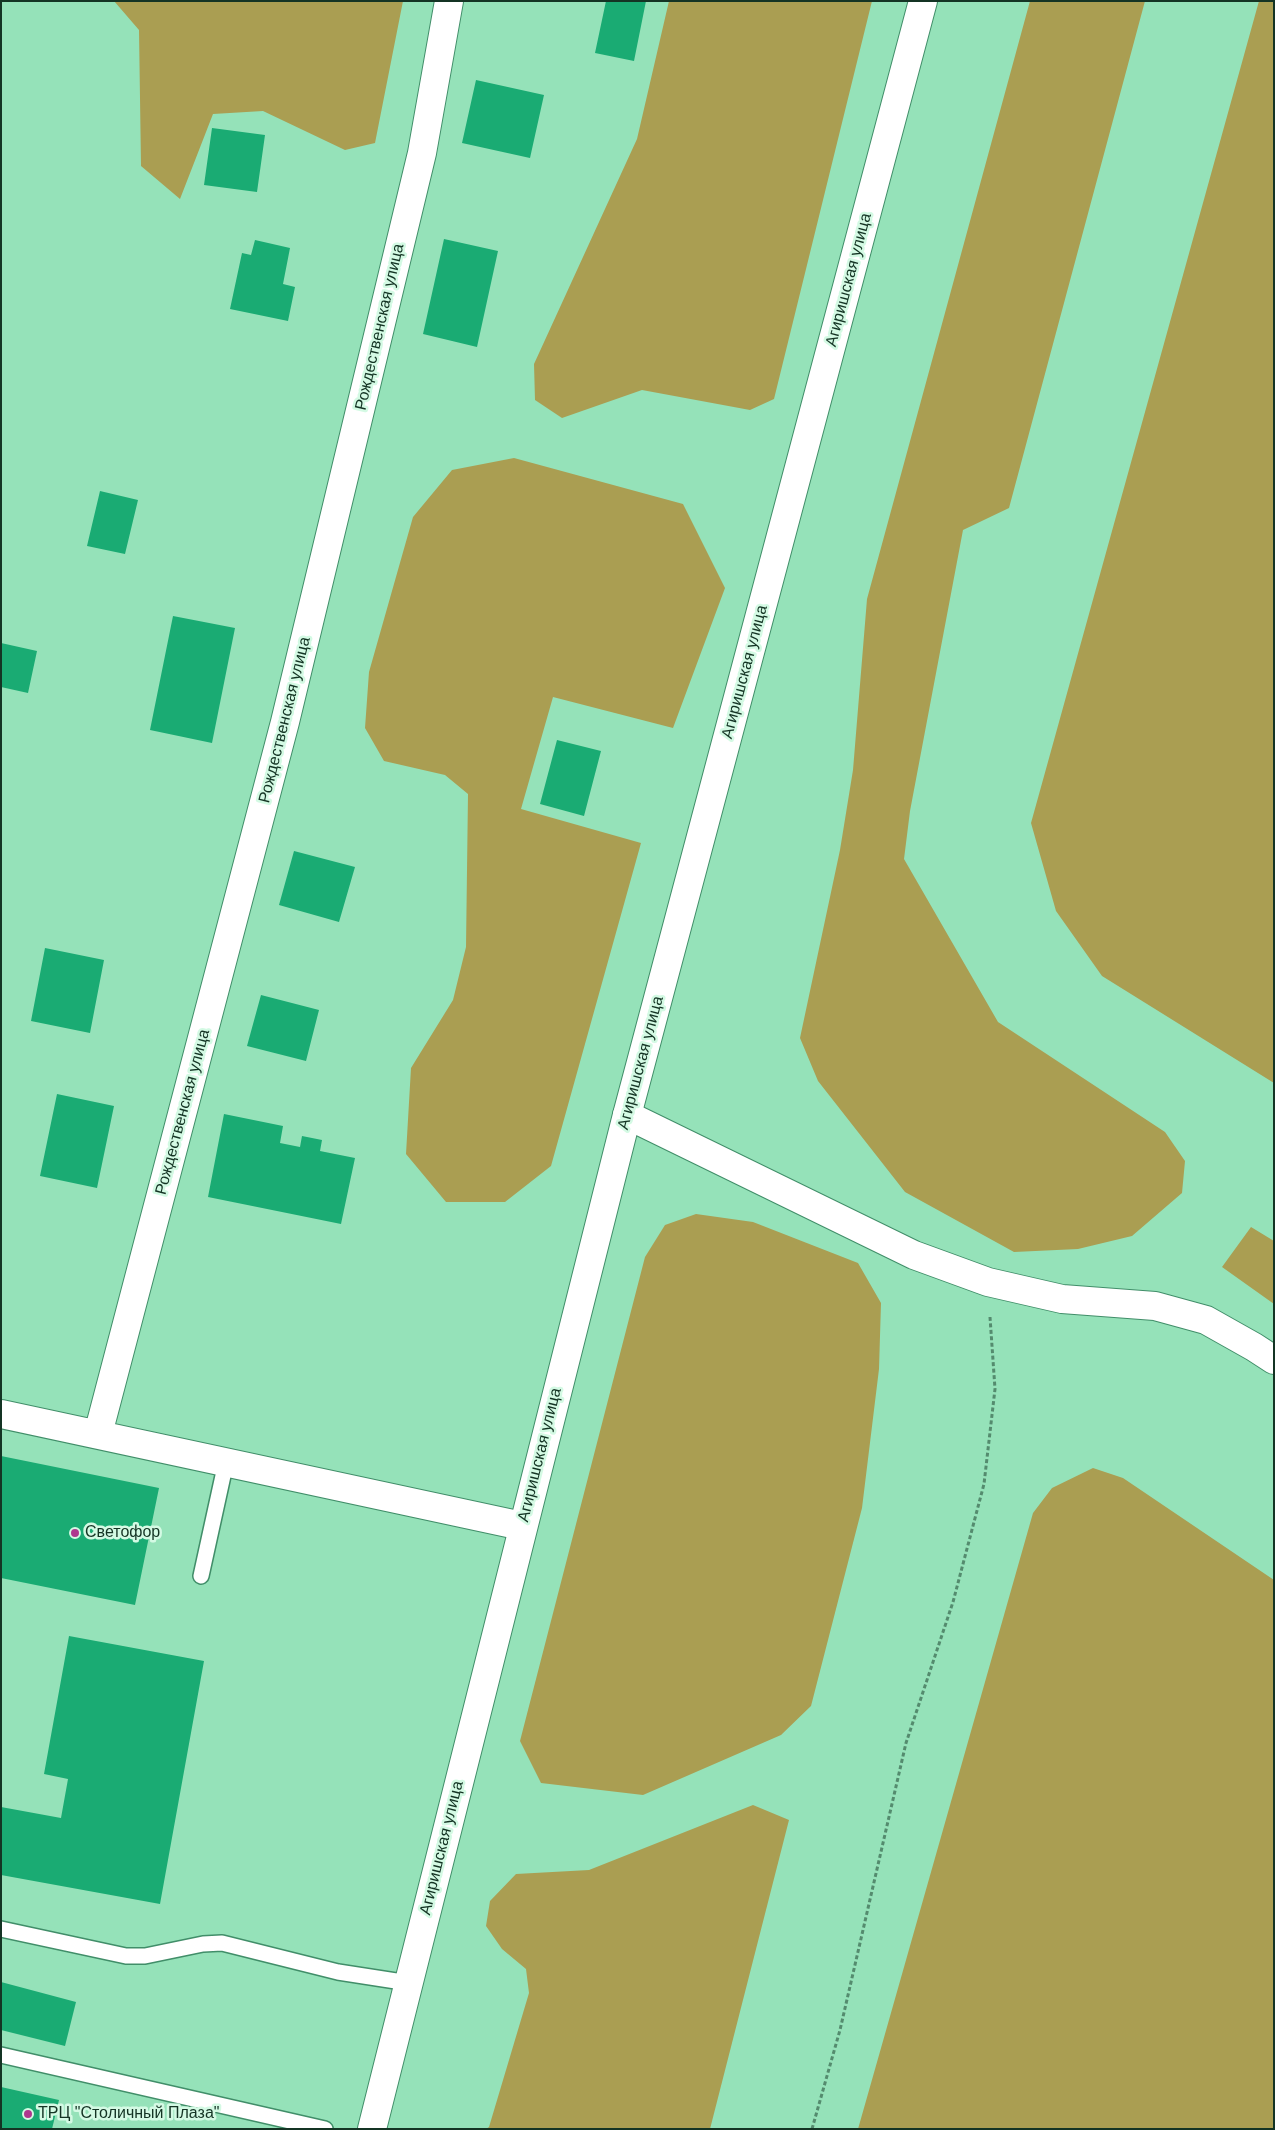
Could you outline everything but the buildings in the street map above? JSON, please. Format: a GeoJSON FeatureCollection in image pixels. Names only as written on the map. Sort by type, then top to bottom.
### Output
{"type":"FeatureCollection","features":[{"type":"Feature","properties":{"kind":"street","name":"Рождественская улица"},"geometry":{"type":"LineString","coordinates":[[98,1434],[285,722],[422,153],[449,1]]}},
{"type":"Feature","properties":{"kind":"street","name":"Агиришская улица"},"geometry":{"type":"LineString","coordinates":[[372,2129],[522,1526],[627,1115],[923,1]]}},
{"type":"Feature","properties":{"kind":"street"},"geometry":{"type":"LineString","coordinates":[[627,1115],[914,1254],[988,1282],[1062,1298],[1163,1308],[1206,1320],[1274,1360]]}},
{"type":"Feature","properties":{"kind":"street"},"geometry":{"type":"LineString","coordinates":[[1,1414],[522,1526]]}},
{"type":"Feature","properties":{"kind":"lane"},"geometry":{"type":"LineString","coordinates":[[201,1576],[226,1462]]}},
{"type":"Feature","properties":{"kind":"lane"},"geometry":{"type":"LineString","coordinates":[[1,1929],[126,1956],[145,1956],[203,1944],[222,1943],[338,1972],[409,1983]]}},
{"type":"Feature","properties":{"kind":"lane"},"geometry":{"type":"LineString","coordinates":[[1,2055],[326,2129]]}},
{"type":"Feature","properties":{"kind":"path"},"geometry":{"type":"LineString","coordinates":[[812,2129],[840,2030],[906,1743],[952,1602],[984,1484],[994,1389],[988,1282]]}},
{"type":"Feature","properties":{"kind":"shaded area"},"geometry":{"type":"Polygon","coordinates":[[[114,1],[403,1],[375,143],[345,150],[263,111],[213,114],[180,199],[141,166],[139,30],[114,1]]]}},
{"type":"Feature","properties":{"kind":"shaded area"},"geometry":{"type":"Polygon","coordinates":[[[669,1],[872,1],[774,399],[750,410],[642,390],[562,418],[535,400],[534,364],[637,139],[669,1]]]}},
{"type":"Feature","properties":{"kind":"shaded area"},"geometry":{"type":"Polygon","coordinates":[[[1030,1],[1145,1],[1009,508],[963,530],[910,811],[904,859],[998,1022],[1165,1132],[1185,1161],[1182,1193],[1132,1236],[1078,1249],[1014,1252],[905,1192],[818,1081],[800,1038],[840,850],[853,770],[867,599],[1030,1]]]}},
{"type":"Feature","properties":{"kind":"shaded area"},"geometry":{"type":"Polygon","coordinates":[[[1259,1],[1274,1],[1274,1083],[1102,976],[1056,911],[1031,823],[1259,1]]]}},
{"type":"Feature","properties":{"kind":"shaded area"},"geometry":{"type":"Polygon","coordinates":[[[514,458],[683,504],[725,588],[673,728],[553,697],[521,809],[641,843],[551,1166],[505,1202],[446,1202],[406,1154],[411,1068],[453,1000],[466,947],[468,794],[445,775],[384,761],[365,728],[369,672],[413,517],[452,470],[514,458]]]}},
{"type":"Feature","properties":{"kind":"shaded area"},"geometry":{"type":"Polygon","coordinates":[[[696,1214],[753,1222],[858,1263],[881,1303],[879,1369],[862,1508],[811,1706],[781,1735],[643,1795],[541,1783],[520,1741],[645,1257],[665,1225],[696,1214]]]}},
{"type":"Feature","properties":{"kind":"shaded area"},"geometry":{"type":"Polygon","coordinates":[[[1251,1227],[1274,1241],[1274,1304],[1222,1267],[1251,1227]]]}},
{"type":"Feature","properties":{"kind":"shaded area"},"geometry":{"type":"Polygon","coordinates":[[[1093,1468],[1123,1478],[1274,1580],[1274,2129],[858,2129],[1033,1513],[1052,1488],[1093,1468]]]}},
{"type":"Feature","properties":{"kind":"shaded area"},"geometry":{"type":"Polygon","coordinates":[[[753,1805],[789,1820],[710,2129],[486,2129],[489,2127],[529,1993],[526,1969],[502,1949],[486,1926],[490,1901],[516,1874],[589,1870],[753,1805]]]}},
{"type":"Feature","properties":{"kind":"place","name":"Светофор"},"geometry":{"type":"Point","coordinates":[75,1533]}},
{"type":"Feature","properties":{"kind":"place","name":"ТРЦ \"Столичный Плаза\""},"geometry":{"type":"Point","coordinates":[28,2114]}}]}
